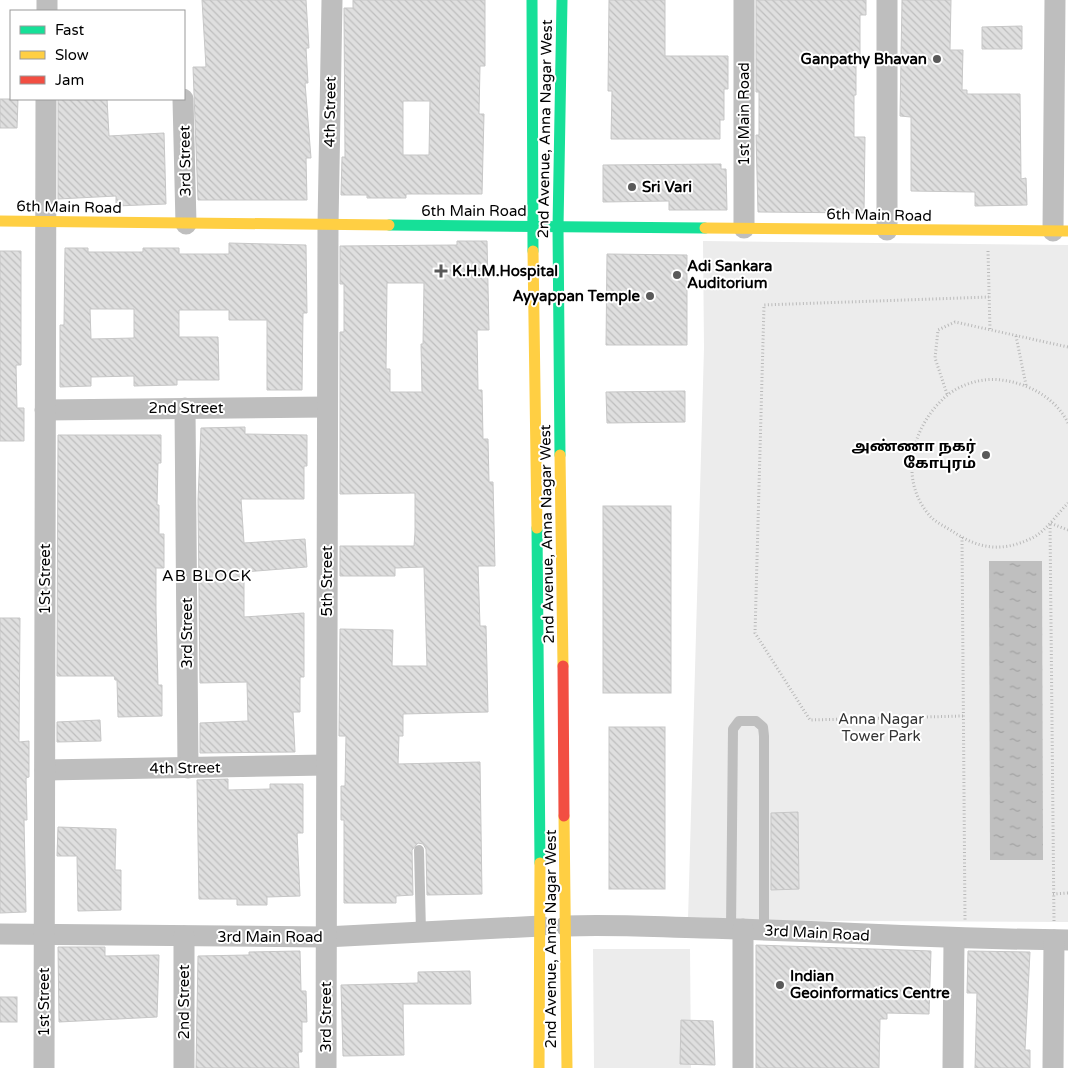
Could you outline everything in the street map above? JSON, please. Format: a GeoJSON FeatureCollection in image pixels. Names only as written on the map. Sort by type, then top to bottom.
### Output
{"type":"FeatureCollection","features":[{"type":"Feature","properties":{"kind":"main road","name":"2nd Avenue, Anna Nagar West"},"geometry":{"type":"LineString","coordinates":[[532,0],[532,226],[541,926],[539,1068]]}},
{"type":"Feature","properties":{"kind":"main road","name":"2nd Avenue, Anna Nagar West"},"geometry":{"type":"LineString","coordinates":[[562,0],[558,227],[567,1068]]}},
{"type":"Feature","properties":{"kind":"main road","name":"6th Main Road"},"geometry":{"type":"LineString","coordinates":[[0,221],[1060,231]]}},
{"type":"Feature","properties":{"kind":"street","name":"4th Street"},"geometry":{"type":"LineString","coordinates":[[328,225],[332,0]]}},
{"type":"Feature","properties":{"kind":"street","name":"1st Main Road"},"geometry":{"type":"LineString","coordinates":[[744,0],[744,228]]}},
{"type":"Feature","properties":{"kind":"street"},"geometry":{"type":"LineString","coordinates":[[887,0],[887,230]]}},
{"type":"Feature","properties":{"kind":"street"},"geometry":{"type":"LineString","coordinates":[[1055,0],[1061,71],[1060,231]]}},
{"type":"Feature","properties":{"kind":"street"},"geometry":{"type":"LineString","coordinates":[[45,222],[46,100]]}},
{"type":"Feature","properties":{"kind":"street","name":"3rd Street"},"geometry":{"type":"LineString","coordinates":[[183,100],[186,224]]}},
{"type":"Feature","properties":{"kind":"street","name":"1St Street"},"geometry":{"type":"LineString","coordinates":[[45,222],[45,936]]}},
{"type":"Feature","properties":{"kind":"street","name":"5th Street"},"geometry":{"type":"LineString","coordinates":[[325,937],[328,225]]}},
{"type":"Feature","properties":{"kind":"street","name":"2nd Street"},"geometry":{"type":"LineString","coordinates":[[45,410],[327,407]]}},
{"type":"Feature","properties":{"kind":"street","name":"3rd Street"},"geometry":{"type":"LineString","coordinates":[[185,408],[188,768]]}},
{"type":"Feature","properties":{"kind":"street","name":"4th Street"},"geometry":{"type":"LineString","coordinates":[[45,770],[326,765]]}},
{"type":"Feature","properties":{"kind":"street","name":"3rd Main Road"},"geometry":{"type":"LineString","coordinates":[[0,934],[45,936],[325,937],[541,926]]}},
{"type":"Feature","properties":{"kind":"street","name":"3rd Main Road"},"geometry":{"type":"LineString","coordinates":[[566,926],[737,929],[959,939],[1061,940]]}},
{"type":"Feature","properties":{"kind":"street"},"geometry":{"type":"LineString","coordinates":[[737,929],[743,1068]]}},
{"type":"Feature","properties":{"kind":"street","name":"1st Street"},"geometry":{"type":"LineString","coordinates":[[44,1068],[45,936]]}},
{"type":"Feature","properties":{"kind":"street","name":"2nd Street"},"geometry":{"type":"LineString","coordinates":[[184,936],[184,1068]]}},
{"type":"Feature","properties":{"kind":"street","name":"3rd Street"},"geometry":{"type":"LineString","coordinates":[[325,937],[326,1068]]}},
{"type":"Feature","properties":{"kind":"street"},"geometry":{"type":"LineString","coordinates":[[953,1068],[959,939]]}},
{"type":"Feature","properties":{"kind":"street"},"geometry":{"type":"LineString","coordinates":[[1053,1068],[1061,940]]}},
{"type":"Feature","properties":{"kind":"lane"},"geometry":{"type":"LineString","coordinates":[[737,929],[734,729],[739,721],[756,721],[763,727],[764,736],[764,930]]}},
{"type":"Feature","properties":{"kind":"lane"},"geometry":{"type":"LineString","coordinates":[[419,850],[420,932]]}},
{"type":"Feature","properties":{"kind":"path"},"geometry":{"type":"LineString","coordinates":[[988,231],[990,330]]}},
{"type":"Feature","properties":{"kind":"path"},"geometry":{"type":"LineString","coordinates":[[963,716],[810,720],[755,633],[764,305],[989,297]]}},
{"type":"Feature","properties":{"kind":"path"},"geometry":{"type":"LineString","coordinates":[[947,394],[935,358],[938,330],[955,322],[1068,347]]}},
{"type":"Feature","properties":{"kind":"path"},"geometry":{"type":"LineString","coordinates":[[1016,336],[1026,385]]}},
{"type":"Feature","properties":{"kind":"path"},"geometry":{"type":"LineString","coordinates":[[1068,423],[1050,400],[1026,385],[999,379],[972,383],[947,394],[928,414],[915,438],[912,465],[917,492],[930,516],[977,545],[1005,547],[1032,539],[1050,523],[1068,502]]}},
{"type":"Feature","properties":{"kind":"path"},"geometry":{"type":"LineString","coordinates":[[1050,523],[1068,530]]}},
{"type":"Feature","properties":{"kind":"path"},"geometry":{"type":"LineString","coordinates":[[1050,523],[1053,894],[1061,940]]}},
{"type":"Feature","properties":{"kind":"path"},"geometry":{"type":"LineString","coordinates":[[959,939],[963,716],[962,537]]}},
{"type":"Feature","properties":{"kind":"path"},"geometry":{"type":"LineString","coordinates":[[1053,894],[1068,893]]}},
{"type":"Feature","properties":{"kind":"green space","name":"Anna Nagar Tower Park"},"geometry":{"type":"Polygon","coordinates":[[[703,241],[1068,245],[1068,922],[688,920],[704,348],[703,241]]]}},
{"type":"Feature","properties":{"kind":"green space"},"geometry":{"type":"Polygon","coordinates":[[[593,949],[690,949],[691,1068],[594,1068],[593,949]]]}},
{"type":"Feature","properties":{"kind":"water"},"geometry":{"type":"Polygon","coordinates":[[[989,561],[1042,561],[1043,860],[990,860],[989,561]]]}},
{"type":"Feature","properties":{"kind":"building"},"geometry":{"type":"Polygon","coordinates":[[[202,0],[306,0],[309,48],[306,48],[308,83],[305,83],[311,158],[306,158],[307,200],[198,200],[193,67],[206,67],[202,0]]]}},
{"type":"Feature","properties":{"kind":"building"},"geometry":{"type":"Polygon","coordinates":[[[353,0],[485,0],[485,66],[480,66],[479,114],[484,114],[482,194],[406,194],[406,198],[367,198],[367,195],[341,195],[342,157],[345,157],[344,8],[353,8],[353,0]],[[403,101],[403,155],[429,155],[430,101],[403,101]]]}},
{"type":"Feature","properties":{"kind":"building"},"geometry":{"type":"Polygon","coordinates":[[[609,0],[665,0],[665,56],[728,56],[728,89],[724,89],[724,120],[720,120],[720,139],[611,139],[612,91],[608,91],[609,0]]]}},
{"type":"Feature","properties":{"kind":"building"},"geometry":{"type":"Polygon","coordinates":[[[756,0],[866,0],[866,15],[860,15],[860,59],[856,59],[856,95],[854,95],[854,137],[865,137],[864,213],[758,212],[756,135],[759,135],[759,92],[756,92],[756,0]]]}},
{"type":"Feature","properties":{"kind":"building"},"geometry":{"type":"Polygon","coordinates":[[[902,0],[951,0],[950,50],[963,50],[962,90],[967,90],[967,94],[1020,94],[1021,179],[1026,178],[1027,205],[975,206],[975,192],[911,191],[911,117],[900,116],[902,0]]]}},
{"type":"Feature","properties":{"kind":"building"},"geometry":{"type":"Polygon","coordinates":[[[1022,26],[1022,49],[982,49],[982,27],[1022,26]]]}},
{"type":"Feature","properties":{"kind":"building"},"geometry":{"type":"Polygon","coordinates":[[[0,99],[18,100],[17,128],[0,128],[0,99]]]}},
{"type":"Feature","properties":{"kind":"building"},"geometry":{"type":"Polygon","coordinates":[[[58,100],[107,100],[109,136],[164,133],[166,204],[116,206],[116,196],[58,199],[58,100]]]}},
{"type":"Feature","properties":{"kind":"building"},"geometry":{"type":"Polygon","coordinates":[[[721,164],[721,169],[726,169],[727,210],[669,210],[669,201],[603,202],[603,165],[721,164]]]}},
{"type":"Feature","properties":{"kind":"building"},"geometry":{"type":"Polygon","coordinates":[[[457,241],[487,241],[489,330],[477,330],[478,390],[482,390],[483,439],[488,439],[489,482],[493,482],[495,566],[478,566],[480,626],[486,626],[488,712],[403,714],[403,736],[399,736],[398,764],[480,762],[482,894],[427,895],[426,849],[423,844],[418,843],[412,850],[413,895],[396,896],[396,903],[344,903],[344,820],[341,820],[341,786],[345,786],[346,736],[339,736],[340,629],[393,630],[392,666],[427,666],[424,567],[395,568],[395,576],[340,576],[340,546],[414,546],[415,493],[340,494],[340,332],[344,332],[344,284],[340,284],[340,246],[457,245],[457,241]],[[387,283],[386,369],[390,369],[390,392],[422,392],[421,344],[423,344],[424,283],[387,283]]]}},
{"type":"Feature","properties":{"kind":"building"},"geometry":{"type":"Polygon","coordinates":[[[229,243],[306,245],[307,313],[303,313],[302,390],[267,390],[267,320],[229,320],[229,310],[179,310],[179,337],[218,337],[219,380],[177,380],[177,385],[134,386],[134,376],[91,377],[91,386],[60,387],[60,325],[64,325],[65,248],[88,248],[88,252],[143,252],[143,248],[179,248],[179,254],[229,254],[229,243]],[[90,309],[91,339],[134,338],[134,309],[90,309]]]}},
{"type":"Feature","properties":{"kind":"building"},"geometry":{"type":"Polygon","coordinates":[[[0,251],[21,251],[21,365],[16,365],[17,408],[24,408],[24,441],[0,441],[0,251]]]}},
{"type":"Feature","properties":{"kind":"building","name":"Ayyappan Temple"},"geometry":{"type":"Polygon","coordinates":[[[607,254],[687,255],[687,345],[606,345],[607,254]]]}},
{"type":"Feature","properties":{"kind":"building"},"geometry":{"type":"Polygon","coordinates":[[[685,391],[685,422],[607,423],[606,392],[685,391]]]}},
{"type":"Feature","properties":{"kind":"building"},"geometry":{"type":"Polygon","coordinates":[[[245,427],[245,434],[307,435],[307,466],[304,466],[304,499],[241,499],[244,543],[305,539],[307,567],[244,572],[244,617],[304,613],[304,677],[300,677],[300,712],[293,712],[295,752],[200,753],[200,723],[248,721],[247,682],[200,683],[198,500],[201,428],[245,427]]]}},
{"type":"Feature","properties":{"kind":"building"},"geometry":{"type":"Polygon","coordinates":[[[58,435],[161,435],[161,463],[158,463],[157,505],[159,505],[159,534],[164,534],[164,568],[156,568],[156,611],[158,685],[162,685],[162,716],[118,717],[117,680],[115,680],[114,676],[57,676],[58,435]]]}},
{"type":"Feature","properties":{"kind":"building"},"geometry":{"type":"Polygon","coordinates":[[[603,506],[671,506],[671,693],[603,693],[603,506]]]}},
{"type":"Feature","properties":{"kind":"building"},"geometry":{"type":"Polygon","coordinates":[[[0,618],[20,618],[19,742],[29,741],[29,777],[26,778],[27,820],[24,820],[26,912],[0,913],[0,618]]]}},
{"type":"Feature","properties":{"kind":"building"},"geometry":{"type":"Polygon","coordinates":[[[100,720],[101,741],[57,742],[57,722],[100,720]]]}},
{"type":"Feature","properties":{"kind":"building"},"geometry":{"type":"Polygon","coordinates":[[[609,727],[665,727],[665,889],[609,889],[609,727]]]}},
{"type":"Feature","properties":{"kind":"building"},"geometry":{"type":"Polygon","coordinates":[[[228,779],[228,790],[270,789],[270,784],[303,784],[303,833],[297,833],[300,896],[267,897],[267,905],[237,905],[237,899],[199,899],[197,780],[228,779]]]}},
{"type":"Feature","properties":{"kind":"building"},"geometry":{"type":"Polygon","coordinates":[[[798,812],[799,889],[771,890],[771,813],[798,812]]]}},
{"type":"Feature","properties":{"kind":"building"},"geometry":{"type":"Polygon","coordinates":[[[58,827],[116,829],[115,870],[121,870],[121,910],[78,911],[77,856],[57,856],[58,827]]]}},
{"type":"Feature","properties":{"kind":"building"},"geometry":{"type":"Polygon","coordinates":[[[756,945],[931,951],[929,1014],[887,1013],[887,1019],[880,1019],[879,1068],[756,1068],[756,945]]]}},
{"type":"Feature","properties":{"kind":"building"},"geometry":{"type":"Polygon","coordinates":[[[58,947],[105,947],[105,956],[159,955],[157,1017],[59,1022],[58,947]]]}},
{"type":"Feature","properties":{"kind":"building"},"geometry":{"type":"Polygon","coordinates":[[[300,951],[301,991],[306,991],[307,1022],[302,1022],[302,1052],[298,1052],[299,1068],[196,1068],[198,956],[300,951]]]}},
{"type":"Feature","properties":{"kind":"building"},"geometry":{"type":"Polygon","coordinates":[[[968,951],[1030,952],[1025,1050],[1030,1050],[1030,1068],[975,1068],[977,993],[967,993],[968,951]]]}},
{"type":"Feature","properties":{"kind":"building"},"geometry":{"type":"Polygon","coordinates":[[[470,971],[471,1004],[403,1004],[404,1055],[343,1056],[341,985],[418,983],[418,972],[470,971]]]}},
{"type":"Feature","properties":{"kind":"building"},"geometry":{"type":"Polygon","coordinates":[[[0,997],[17,997],[17,1022],[0,1022],[0,997]]]}},
{"type":"Feature","properties":{"kind":"building"},"geometry":{"type":"Polygon","coordinates":[[[681,1020],[713,1021],[715,1065],[680,1064],[681,1020]]]}},
{"type":"Feature","properties":{"kind":"traffic: fast"},"geometry":{"type":"LineString","coordinates":[[532,0],[533,251]]}},
{"type":"Feature","properties":{"kind":"traffic: fast"},"geometry":{"type":"LineString","coordinates":[[560,455],[558,227],[562,0]]}},
{"type":"Feature","properties":{"kind":"traffic: fast"},"geometry":{"type":"LineString","coordinates":[[389,225],[705,228]]}},
{"type":"Feature","properties":{"kind":"traffic: fast"},"geometry":{"type":"LineString","coordinates":[[537,528],[540,863]]}},
{"type":"Feature","properties":{"kind":"traffic: slow"},"geometry":{"type":"LineString","coordinates":[[0,221],[389,225]]}},
{"type":"Feature","properties":{"kind":"traffic: slow"},"geometry":{"type":"LineString","coordinates":[[705,228],[1068,231]]}},
{"type":"Feature","properties":{"kind":"traffic: slow"},"geometry":{"type":"LineString","coordinates":[[533,251],[537,528]]}},
{"type":"Feature","properties":{"kind":"traffic: slow"},"geometry":{"type":"LineString","coordinates":[[560,455],[563,666]]}},
{"type":"Feature","properties":{"kind":"traffic: slow"},"geometry":{"type":"LineString","coordinates":[[564,816],[567,1068]]}},
{"type":"Feature","properties":{"kind":"traffic: slow"},"geometry":{"type":"LineString","coordinates":[[539,1068],[540,863]]}},
{"type":"Feature","properties":{"kind":"traffic: jam"},"geometry":{"type":"LineString","coordinates":[[563,666],[564,816]]}},
{"type":"Feature","properties":{"kind":"place","name":"Ganpathy Bhavan"},"geometry":{"type":"Point","coordinates":[937,59]}},
{"type":"Feature","properties":{"kind":"place","name":"Sri Vari"},"geometry":{"type":"Point","coordinates":[632,187]}},
{"type":"Feature","properties":{"kind":"place","name":"K.H.M.Hospital"},"geometry":{"type":"Point","coordinates":[441,271]}},
{"type":"Feature","properties":{"kind":"place","name":"Adi Sankara Auditorium"},"geometry":{"type":"Point","coordinates":[677,275]}},
{"type":"Feature","properties":{"kind":"place","name":"Ayyappan Temple"},"geometry":{"type":"Point","coordinates":[650,296]}},
{"type":"Feature","properties":{"kind":"place","name":"அண்ணா நகர் கோபுரம்"},"geometry":{"type":"Point","coordinates":[986,455]}},
{"type":"Feature","properties":{"kind":"place","name":"Indian Geoinformatics Centre"},"geometry":{"type":"Point","coordinates":[780,985]}},
{"type":"Feature","properties":{"kind":"district","name":"AB BLOCK"},"geometry":{"type":"Point","coordinates":[207,575]}}]}
